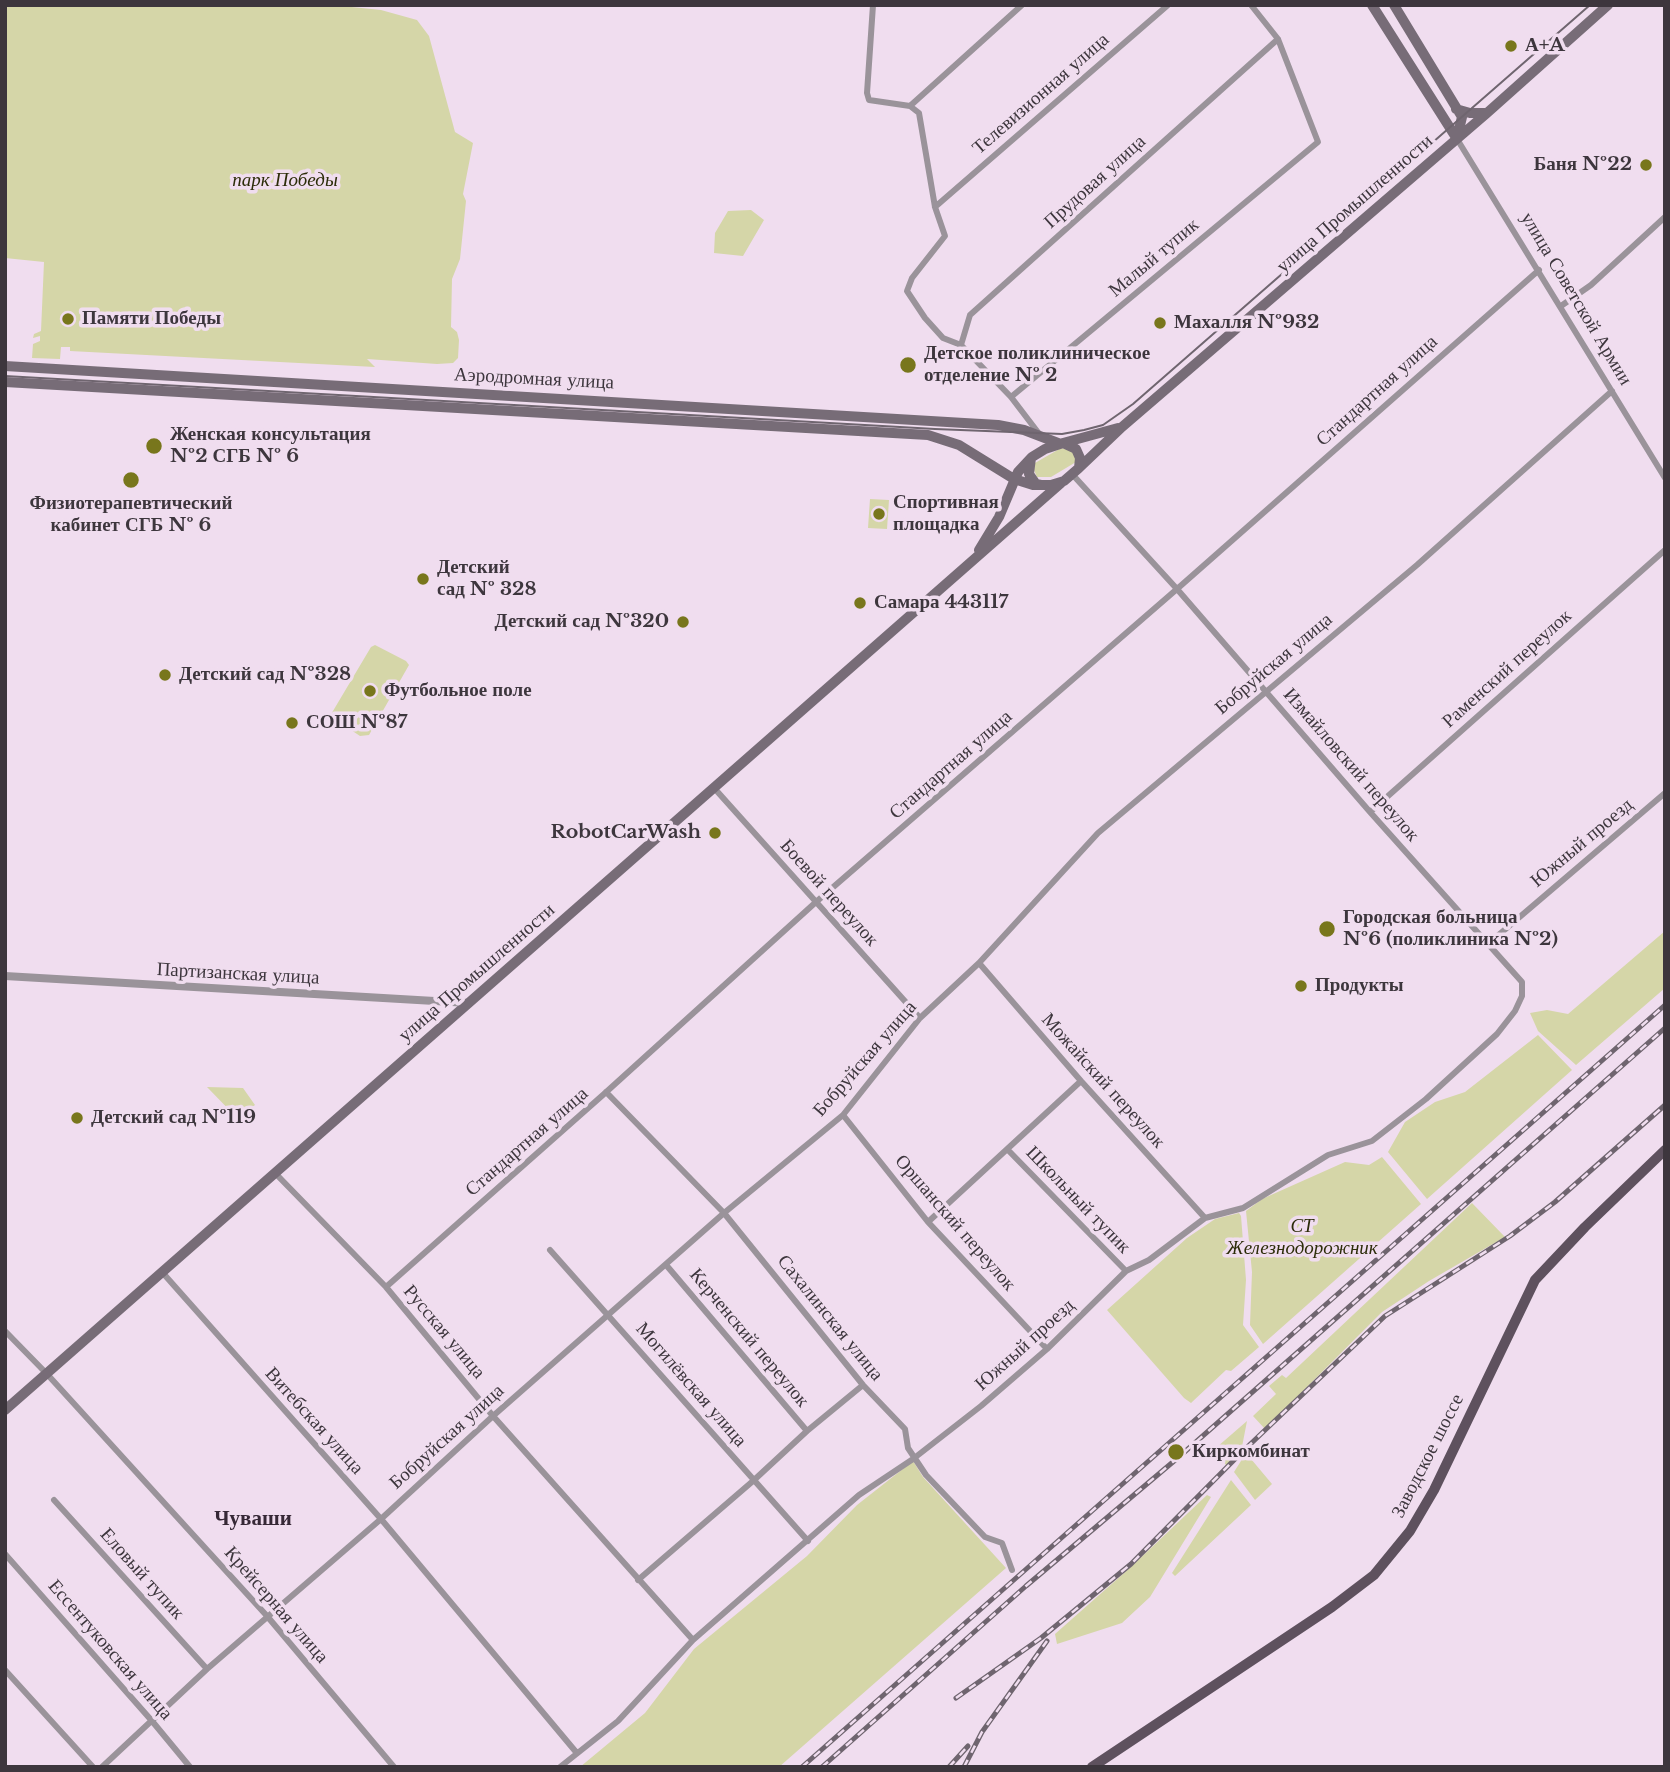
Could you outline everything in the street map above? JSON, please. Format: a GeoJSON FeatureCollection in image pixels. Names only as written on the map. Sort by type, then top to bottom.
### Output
{"type":"FeatureCollection","features":[{"type":"Feature","properties":{"kind":"main road","name":"улица Советской Армии"},"geometry":{"type":"LineString","coordinates":[[1372,5],[1457,139]]}},
{"type":"Feature","properties":{"kind":"main road"},"geometry":{"type":"LineString","coordinates":[[1394,5],[1462,117],[1457,139]]}},
{"type":"Feature","properties":{"kind":"main road","name":"улица Промышленности"},"geometry":{"type":"LineString","coordinates":[[5,1410],[715,789],[1122,427],[1487,113],[1608,5]]}},
{"type":"Feature","properties":{"kind":"main road"},"geometry":{"type":"LineString","coordinates":[[1456,109],[1470,113],[1487,113]]}},
{"type":"Feature","properties":{"kind":"main road","name":"Аэродромная улица"},"geometry":{"type":"LineString","coordinates":[[5,366],[925,419],[1011,426],[1061,443]]}},
{"type":"Feature","properties":{"kind":"main road","name":"Аэродромная улица"},"geometry":{"type":"LineString","coordinates":[[5,382],[928,435],[959,445],[1014,479],[1032,485],[1051,485]]}},
{"type":"Feature","properties":{"kind":"main road","name":"улица Промышленности"},"geometry":{"type":"LineString","coordinates":[[1061,443],[1122,427]]}},
{"type":"Feature","properties":{"kind":"main road"},"geometry":{"type":"LineString","coordinates":[[1061,443],[1076,449],[1080,458],[1072,474],[1051,485],[1036,484],[1028,470],[1032,457],[1061,443]]}},
{"type":"Feature","properties":{"kind":"main road","name":"улица Промышленности"},"geometry":{"type":"LineString","coordinates":[[971,562],[999,517],[1014,479],[1023,464],[1032,457]]}},
{"type":"Feature","properties":{"kind":"main road","name":"Заводское шоссе"},"geometry":{"type":"LineString","coordinates":[[1092,1767],[1332,1607],[1374,1575],[1410,1531],[1434,1490],[1535,1280],[1584,1227],[1665,1150]]}},
{"type":"Feature","properties":{"kind":"street"},"geometry":{"type":"LineString","coordinates":[[873,5],[867,93],[869,100],[910,106],[919,113],[934,207],[945,236],[912,278],[907,291],[925,318],[943,338],[961,345],[1011,397],[1041,435]]}},
{"type":"Feature","properties":{"kind":"street"},"geometry":{"type":"LineString","coordinates":[[910,106],[1021,5]]}},
{"type":"Feature","properties":{"kind":"street","name":"Телевизионная улица"},"geometry":{"type":"LineString","coordinates":[[934,207],[1168,5]]}},
{"type":"Feature","properties":{"kind":"street"},"geometry":{"type":"LineString","coordinates":[[1251,5],[1278,40]]}},
{"type":"Feature","properties":{"kind":"street","name":"Малый тупик"},"geometry":{"type":"LineString","coordinates":[[1011,397],[1318,142],[1278,40]]}},
{"type":"Feature","properties":{"kind":"street","name":"Прудовая улица"},"geometry":{"type":"LineString","coordinates":[[961,345],[970,315],[1278,40]]}},
{"type":"Feature","properties":{"kind":"street","name":"улица Советской Армии"},"geometry":{"type":"LineString","coordinates":[[1457,139],[1665,478]]}},
{"type":"Feature","properties":{"kind":"street"},"geometry":{"type":"LineString","coordinates":[[1561,306],[1591,285],[1665,217]]}},
{"type":"Feature","properties":{"kind":"street","name":"Стандартная улица"},"geometry":{"type":"LineString","coordinates":[[386,1287],[606,1093],[816,902],[1539,270]]}},
{"type":"Feature","properties":{"kind":"street","name":"Бобруйская улица"},"geometry":{"type":"LineString","coordinates":[[102,1767],[267,1616],[381,1519],[493,1416],[667,1266],[724,1213],[843,1115],[920,1018],[979,963],[1098,833],[1418,565],[1612,391]]}},
{"type":"Feature","properties":{"kind":"street","name":"Измайловский переулок"},"geometry":{"type":"LineString","coordinates":[[1072,474],[1177,589],[1522,982]]}},
{"type":"Feature","properties":{"kind":"street","name":"Раменский переулок"},"geometry":{"type":"LineString","coordinates":[[1370,812],[1665,550]]}},
{"type":"Feature","properties":{"kind":"street","name":"Боевой переулок"},"geometry":{"type":"LineString","coordinates":[[715,789],[920,1018]]}},
{"type":"Feature","properties":{"kind":"street","name":"Южный проезд"},"geometry":{"type":"LineString","coordinates":[[1488,944],[1665,793]]}},
{"type":"Feature","properties":{"kind":"street","name":"Можайский переулок"},"geometry":{"type":"LineString","coordinates":[[979,963],[1080,1081],[1205,1218]]}},
{"type":"Feature","properties":{"kind":"street","name":"Партизанская улица"},"geometry":{"type":"LineString","coordinates":[[5,976],[469,1003]]}},
{"type":"Feature","properties":{"kind":"street","name":"Южный проезд"},"geometry":{"type":"LineString","coordinates":[[560,1767],[618,1721],[693,1640],[859,1495],[914,1458],[981,1406],[1047,1349],[1126,1272],[1149,1261],[1205,1218],[1243,1208],[1328,1154],[1372,1141],[1426,1099],[1506,1024],[1522,996],[1522,982]]}},
{"type":"Feature","properties":{"kind":"street"},"geometry":{"type":"LineString","coordinates":[[928,1222],[1080,1081]]}},
{"type":"Feature","properties":{"kind":"street","name":"Сахалинская улица"},"geometry":{"type":"LineString","coordinates":[[606,1093],[724,1213],[863,1385],[905,1429],[908,1448],[926,1475],[985,1536],[1002,1542],[1012,1570]]}},
{"type":"Feature","properties":{"kind":"street","name":"Оршанский переулок"},"geometry":{"type":"LineString","coordinates":[[843,1115],[928,1222],[1047,1349]]}},
{"type":"Feature","properties":{"kind":"street","name":"Школьный тупик"},"geometry":{"type":"LineString","coordinates":[[1008,1150],[1126,1272]]}},
{"type":"Feature","properties":{"kind":"street","name":"Русская улица"},"geometry":{"type":"LineString","coordinates":[[276,1174],[386,1287],[493,1416],[693,1640]]}},
{"type":"Feature","properties":{"kind":"street","name":"Могилёвская улица"},"geometry":{"type":"LineString","coordinates":[[550,1250],[808,1541]]}},
{"type":"Feature","properties":{"kind":"street","name":"Керченский переулок"},"geometry":{"type":"LineString","coordinates":[[667,1266],[807,1431]]}},
{"type":"Feature","properties":{"kind":"street","name":"Витебская улица"},"geometry":{"type":"LineString","coordinates":[[162,1272],[381,1519],[576,1752]]}},
{"type":"Feature","properties":{"kind":"street","name":"Крейсерная улица"},"geometry":{"type":"LineString","coordinates":[[5,1331],[267,1616],[394,1767]]}},
{"type":"Feature","properties":{"kind":"street"},"geometry":{"type":"LineString","coordinates":[[638,1580],[863,1385]]}},
{"type":"Feature","properties":{"kind":"street","name":"Еловый тупик"},"geometry":{"type":"LineString","coordinates":[[54,1500],[207,1670]]}},
{"type":"Feature","properties":{"kind":"street","name":"Ессентуковская улица"},"geometry":{"type":"LineString","coordinates":[[5,1554],[190,1767]]}},
{"type":"Feature","properties":{"kind":"street"},"geometry":{"type":"LineString","coordinates":[[5,1670],[93,1767]]}},
{"type":"Feature","properties":{"kind":"green space","name":"парк Победы"},"geometry":{"type":"Polygon","coordinates":[[[5,5],[332,5],[381,10],[417,20],[429,36],[455,132],[473,143],[463,194],[466,201],[460,259],[452,279],[451,327],[457,332],[459,340],[458,358],[453,363],[437,364],[367,359],[375,367],[70,351],[70,347],[61,347],[60,359],[32,358],[33,344],[40,341],[40,336],[33,338],[34,334],[41,331],[44,262],[5,258],[5,5]]]}},
{"type":"Feature","properties":{"kind":"green space"},"geometry":{"type":"Polygon","coordinates":[[[751,210],[764,220],[743,256],[714,253],[715,233],[728,211],[751,210]]]}},
{"type":"Feature","properties":{"kind":"green space"},"geometry":{"type":"Polygon","coordinates":[[[1061,448],[1074,451],[1076,462],[1051,477],[1037,477],[1035,463],[1061,448]]]}},
{"type":"Feature","properties":{"kind":"green space","name":"Спортивная площадка"},"geometry":{"type":"Polygon","coordinates":[[[870,499],[889,500],[887,529],[868,528],[870,499]]]}},
{"type":"Feature","properties":{"kind":"green space","name":"Футбольное поле"},"geometry":{"type":"Polygon","coordinates":[[[375,645],[409,665],[369,735],[360,736],[330,716],[371,647],[375,645]]]}},
{"type":"Feature","properties":{"kind":"green space"},"geometry":{"type":"Polygon","coordinates":[[[1665,931],[1665,988],[1576,1065],[1538,1031],[1530,1013],[1547,1010],[1568,1014],[1665,931]]]}},
{"type":"Feature","properties":{"kind":"green space"},"geometry":{"type":"Polygon","coordinates":[[[1538,1035],[1572,1070],[1427,1199],[1388,1152],[1405,1122],[1435,1102],[1465,1092],[1538,1035]]]}},
{"type":"Feature","properties":{"kind":"green space"},"geometry":{"type":"Polygon","coordinates":[[[207,1087],[243,1088],[255,1105],[237,1118],[207,1087]]]}},
{"type":"Feature","properties":{"kind":"green space","name":"СТ Железнодорожник"},"geometry":{"type":"Polygon","coordinates":[[[1382,1157],[1421,1204],[1263,1344],[1250,1325],[1252,1272],[1246,1211],[1262,1199],[1345,1162],[1369,1165],[1382,1157]]]}},
{"type":"Feature","properties":{"kind":"green space"},"geometry":{"type":"Polygon","coordinates":[[[1472,1203],[1505,1237],[1382,1312],[1265,1429],[1253,1416],[1276,1394],[1269,1386],[1282,1375],[1286,1378],[1472,1203]]]}},
{"type":"Feature","properties":{"kind":"green space"},"geometry":{"type":"Polygon","coordinates":[[[1239,1213],[1246,1280],[1243,1325],[1259,1347],[1231,1371],[1226,1370],[1191,1403],[1107,1310],[1187,1238],[1215,1219],[1239,1213]]]}},
{"type":"Feature","properties":{"kind":"green space"},"geometry":{"type":"Polygon","coordinates":[[[1247,1421],[1241,1452],[1227,1466],[1216,1454],[1217,1447],[1247,1421]]]}},
{"type":"Feature","properties":{"kind":"green space"},"geometry":{"type":"Polygon","coordinates":[[[1246,1453],[1272,1484],[1255,1500],[1234,1472],[1246,1453]]]}},
{"type":"Feature","properties":{"kind":"green space"},"geometry":{"type":"Polygon","coordinates":[[[913,1461],[923,1477],[1006,1568],[779,1767],[580,1767],[645,1713],[694,1649],[807,1556],[857,1505],[913,1461]]]}},
{"type":"Feature","properties":{"kind":"green space"},"geometry":{"type":"Polygon","coordinates":[[[1231,1480],[1251,1505],[1175,1576],[1172,1573],[1231,1480]]]}},
{"type":"Feature","properties":{"kind":"green space"},"geometry":{"type":"Polygon","coordinates":[[[1207,1495],[1211,1497],[1150,1597],[1122,1623],[1057,1644],[1055,1634],[1207,1495]]]}},
{"type":"Feature","properties":{"kind":"tram line"},"geometry":{"type":"LineString","coordinates":[[5,376],[935,429],[1062,434],[1084,430],[1103,425],[1133,404],[1590,5]]}},
{"type":"Feature","properties":{"kind":"railway"},"geometry":{"type":"LineString","coordinates":[[802,1767],[1665,1005]]}},
{"type":"Feature","properties":{"kind":"railway"},"geometry":{"type":"LineString","coordinates":[[822,1767],[1026,1586],[1180,1456],[1665,1028]]}},
{"type":"Feature","properties":{"kind":"railway"},"geometry":{"type":"LineString","coordinates":[[956,1698],[1041,1638],[1131,1564],[1241,1453],[1385,1316],[1510,1236],[1555,1202],[1665,1105]]}},
{"type":"Feature","properties":{"kind":"railway"},"geometry":{"type":"LineString","coordinates":[[964,1767],[982,1732],[1047,1641]]}},
{"type":"Feature","properties":{"kind":"railway"},"geometry":{"type":"LineString","coordinates":[[949,1767],[968,1746]]}},
{"type":"Feature","properties":{"kind":"place","name":"А+A"},"geometry":{"type":"Point","coordinates":[1511,46]}},
{"type":"Feature","properties":{"kind":"place","name":"Баня №22"},"geometry":{"type":"Point","coordinates":[1646,165]}},
{"type":"Feature","properties":{"kind":"place","name":"Памяти Победы"},"geometry":{"type":"Point","coordinates":[68,319]}},
{"type":"Feature","properties":{"kind":"place","name":"Махалля №932"},"geometry":{"type":"Point","coordinates":[1160,323]}},
{"type":"Feature","properties":{"kind":"place","name":"Детское поликлиническое отделение № 2"},"geometry":{"type":"Point","coordinates":[908,365]}},
{"type":"Feature","properties":{"kind":"place","name":"Женская консультация №2 СГБ № 6"},"geometry":{"type":"Point","coordinates":[154,446]}},
{"type":"Feature","properties":{"kind":"place","name":"Физиотерапевтический кабинет СГБ № 6"},"geometry":{"type":"Point","coordinates":[131,480]}},
{"type":"Feature","properties":{"kind":"place","name":"Спортивная площадка"},"geometry":{"type":"Point","coordinates":[879,514]}},
{"type":"Feature","properties":{"kind":"place","name":"Детский сад № 328"},"geometry":{"type":"Point","coordinates":[423,579]}},
{"type":"Feature","properties":{"kind":"place","name":"Самара 443117"},"geometry":{"type":"Point","coordinates":[860,603]}},
{"type":"Feature","properties":{"kind":"place","name":"Детский сад №320"},"geometry":{"type":"Point","coordinates":[683,622]}},
{"type":"Feature","properties":{"kind":"place","name":"Детский сад №328"},"geometry":{"type":"Point","coordinates":[165,675]}},
{"type":"Feature","properties":{"kind":"place","name":"Футбольное поле"},"geometry":{"type":"Point","coordinates":[370,691]}},
{"type":"Feature","properties":{"kind":"place","name":"СОШ №87"},"geometry":{"type":"Point","coordinates":[292,723]}},
{"type":"Feature","properties":{"kind":"place","name":"RobotCarWash"},"geometry":{"type":"Point","coordinates":[715,833]}},
{"type":"Feature","properties":{"kind":"place","name":"Городская больница №6 (поликлиника №2)"},"geometry":{"type":"Point","coordinates":[1327,929]}},
{"type":"Feature","properties":{"kind":"place","name":"Продукты"},"geometry":{"type":"Point","coordinates":[1301,986]}},
{"type":"Feature","properties":{"kind":"place","name":"Детский сад №119"},"geometry":{"type":"Point","coordinates":[77,1118]}},
{"type":"Feature","properties":{"kind":"place","name":"Киркомбинат"},"geometry":{"type":"Point","coordinates":[1176,1452]}},
{"type":"Feature","properties":{"kind":"district","name":"Чуваши"},"geometry":{"type":"Point","coordinates":[253,1519]}}]}
